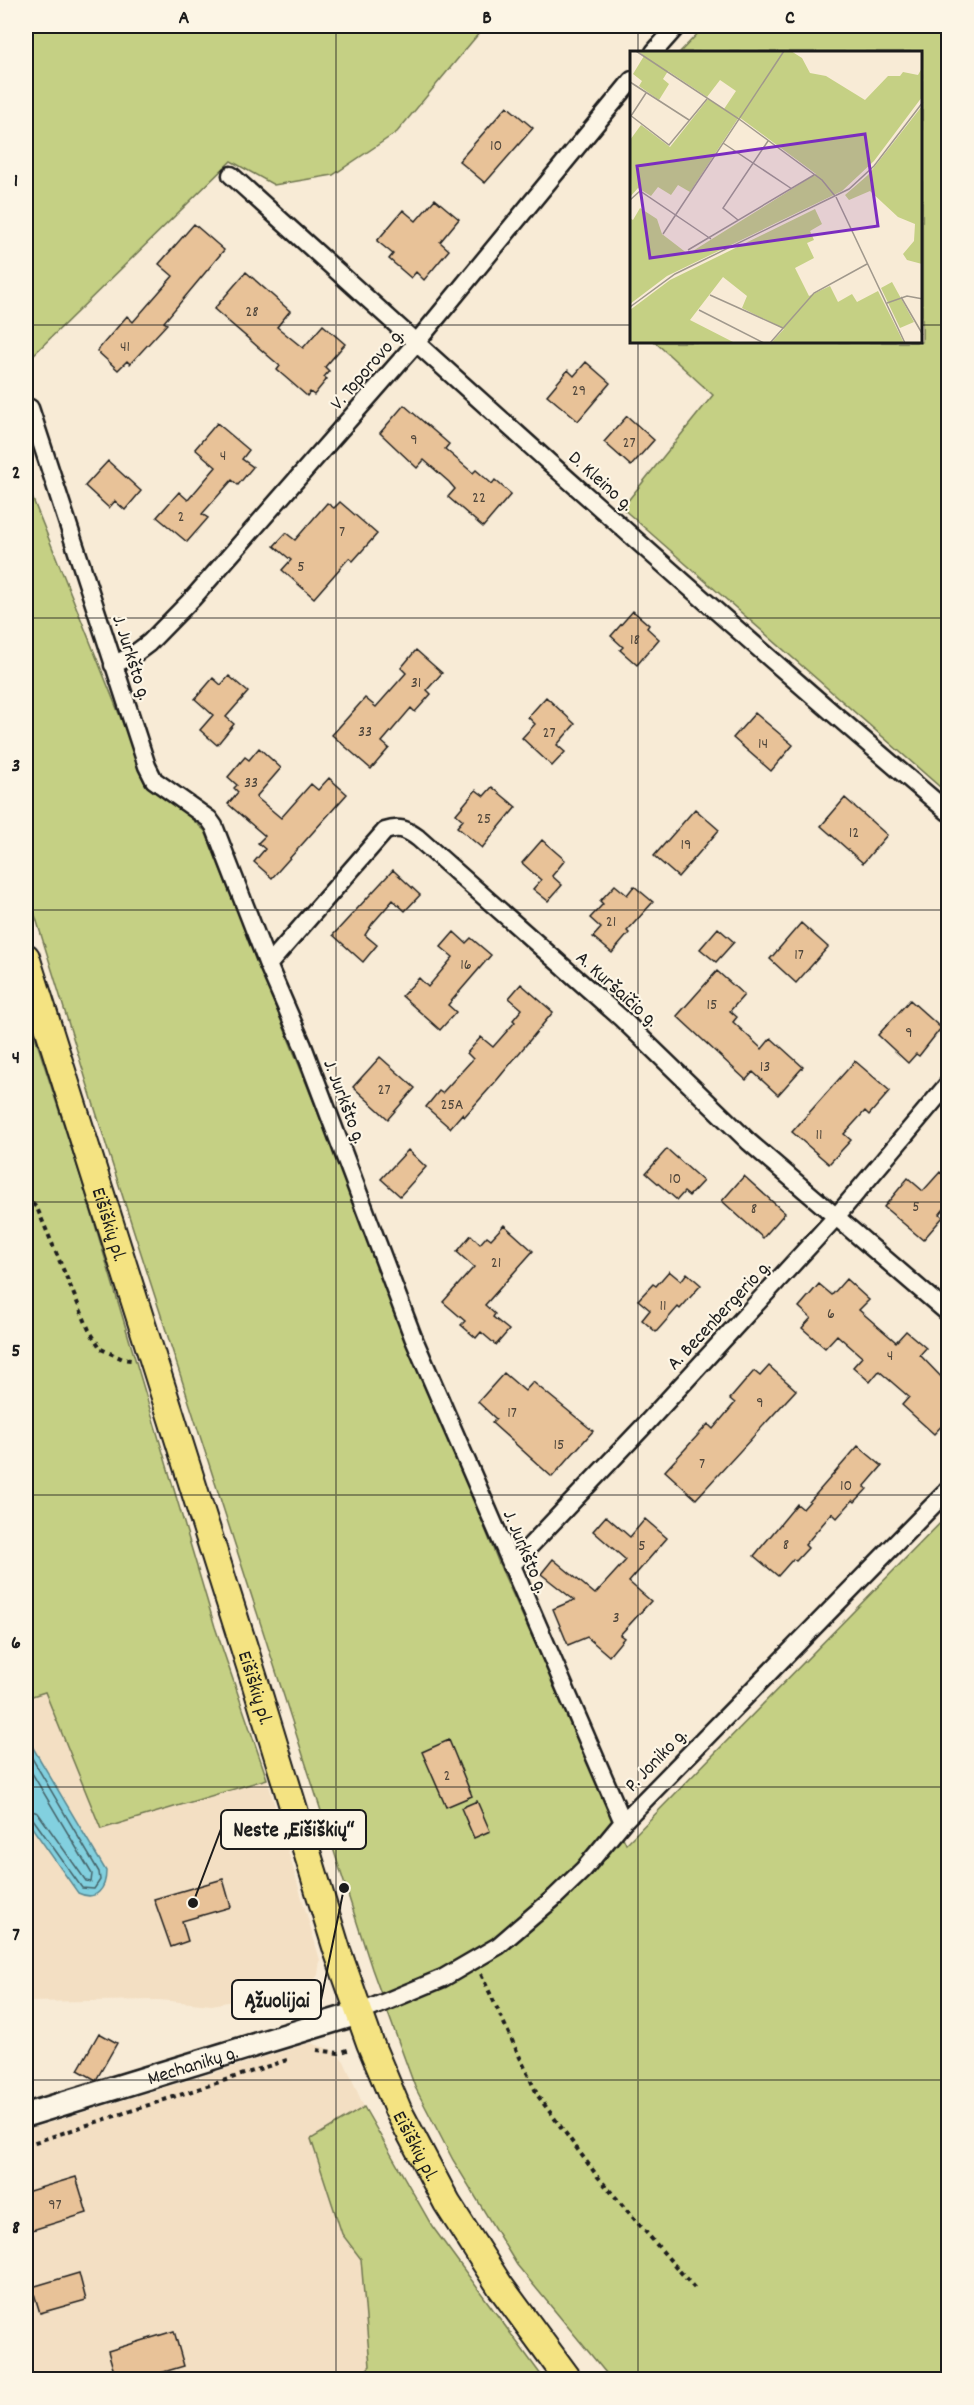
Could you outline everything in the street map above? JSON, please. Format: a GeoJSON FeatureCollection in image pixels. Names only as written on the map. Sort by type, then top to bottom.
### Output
{"type":"FeatureCollection","features":[{"type":"Feature","properties":{"kind":"main road","name":"Eišiškių pl."},"geometry":{"type":"LineString","coordinates":[[26,957],[337,1950],[370,2043],[398,2110],[447,2203],[500,2286],[569,2379]]}},
{"type":"Feature","properties":{"kind":"main road","name":"Mechanikų g."},"geometry":{"type":"LineString","coordinates":[[26,2115],[359,2013]]}},
{"type":"Feature","properties":{"kind":"street"},"geometry":{"type":"LineString","coordinates":[[655,51],[676,26]]}},
{"type":"Feature","properties":{"kind":"street","name":"V. Toporovo g."},"geometry":{"type":"LineString","coordinates":[[113,665],[133,655],[149,643],[192,599],[416,343],[630,82]]}},
{"type":"Feature","properties":{"kind":"street","name":"D. Kleino g."},"geometry":{"type":"LineString","coordinates":[[231,175],[416,343],[831,712],[948,812]]}},
{"type":"Feature","properties":{"kind":"street","name":"J. Jurkšto g."},"geometry":{"type":"LineString","coordinates":[[30,408],[147,766],[154,780],[209,819],[214,826],[268,965],[303,1046],[413,1337],[623,1822]]}},
{"type":"Feature","properties":{"kind":"street","name":"A. Kuršaičio g."},"geometry":{"type":"LineString","coordinates":[[268,965],[385,831],[396,827],[406,829],[621,1018],[749,1142],[948,1313]]}},
{"type":"Feature","properties":{"kind":"street","name":"A. Becenbergerio g."},"geometry":{"type":"LineString","coordinates":[[511,1566],[644,1427],[835,1218],[948,1084]]}},
{"type":"Feature","properties":{"kind":"street","name":"P. Joniko g."},"geometry":{"type":"LineString","coordinates":[[359,2013],[443,1978],[498,1946],[555,1897],[584,1869],[623,1822],[948,1490]]}},
{"type":"Feature","properties":{"kind":"path"},"geometry":{"type":"LineString","coordinates":[[26,1197],[37,1208],[89,1330],[101,1349],[123,1359],[141,1361],[153,1358]]}},
{"type":"Feature","properties":{"kind":"path"},"geometry":{"type":"LineString","coordinates":[[474,1960],[538,2096],[598,2177],[697,2291]]}},
{"type":"Feature","properties":{"kind":"path"},"geometry":{"type":"LineString","coordinates":[[308,2053],[319,2049],[339,2053],[370,2043]]}},
{"type":"Feature","properties":{"kind":"path"},"geometry":{"type":"LineString","coordinates":[[26,2145],[297,2056]]}},
{"type":"Feature","properties":{"kind":"shaded area"},"geometry":{"type":"Polygon","coordinates":[[[45,1691],[101,1829],[267,1779],[320,1960],[318,1975],[312,1983],[303,1987],[212,2005],[159,2000],[26,2002],[26,1698],[45,1691]]]}},
{"type":"Feature","properties":{"kind":"shaded area"},"geometry":{"type":"Polygon","coordinates":[[[311,2043],[332,2050],[344,2061],[364,2107],[311,2139],[342,2234],[361,2259],[370,2366],[358,2379],[26,2380],[26,2130],[311,2043]]]}},
{"type":"Feature","properties":{"kind":"green space"},"geometry":{"type":"Polygon","coordinates":[[[26,26],[485,26],[397,132],[333,175],[274,185],[231,161],[26,362],[26,26]]]}},
{"type":"Feature","properties":{"kind":"green space"},"geometry":{"type":"Polygon","coordinates":[[[705,26],[948,26],[948,794],[622,508],[713,395],[657,344],[923,344],[923,51],[681,51],[705,26]]]}},
{"type":"Feature","properties":{"kind":"green space"},"geometry":{"type":"Polygon","coordinates":[[[26,482],[144,776],[205,831],[500,1566],[626,1844],[948,1515],[948,2379],[611,2379],[517,2265],[453,2160],[415,2087],[372,1969],[109,1154],[26,886],[26,482]]]}},
{"type":"Feature","properties":{"kind":"green space"},"geometry":{"type":"Polygon","coordinates":[[[26,1009],[82,1181],[215,1627],[267,1779],[101,1829],[45,1692],[26,1698],[26,1009]]]}},
{"type":"Feature","properties":{"kind":"green space"},"geometry":{"type":"Polygon","coordinates":[[[364,2107],[432,2226],[544,2379],[358,2379],[370,2366],[361,2259],[342,2234],[311,2139],[364,2107]]]}},
{"type":"Feature","properties":{"kind":"water"},"geometry":{"type":"Polygon","coordinates":[[[26,1736],[106,1871],[102,1888],[95,1894],[90,1896],[78,1893],[26,1819],[26,1736]]]}},
{"type":"Feature","properties":{"kind":"building"},"geometry":{"type":"Polygon","coordinates":[[[507,106],[533,128],[485,183],[459,161],[507,106]]]}},
{"type":"Feature","properties":{"kind":"building"},"geometry":{"type":"Polygon","coordinates":[[[435,199],[459,219],[440,242],[449,250],[424,280],[416,272],[411,278],[389,259],[393,254],[377,241],[403,210],[416,221],[435,199]]]}},
{"type":"Feature","properties":{"kind":"building"},"geometry":{"type":"Polygon","coordinates":[[[194,224],[224,250],[164,322],[167,324],[130,364],[127,361],[118,370],[97,351],[127,316],[133,322],[173,276],[159,264],[194,224]]]}},
{"type":"Feature","properties":{"kind":"building"},"geometry":{"type":"Polygon","coordinates":[[[246,272],[290,311],[277,327],[303,348],[323,325],[345,344],[325,367],[329,371],[324,377],[327,379],[314,395],[310,392],[307,396],[277,370],[280,366],[214,309],[246,272]]]}},
{"type":"Feature","properties":{"kind":"building"},"geometry":{"type":"Polygon","coordinates":[[[586,362],[610,383],[578,421],[547,395],[568,370],[574,376],[586,362]]]}},
{"type":"Feature","properties":{"kind":"building"},"geometry":{"type":"Polygon","coordinates":[[[404,405],[449,444],[445,449],[473,473],[476,470],[492,484],[495,480],[511,494],[483,527],[448,497],[455,489],[449,482],[424,460],[417,468],[380,433],[404,405]]]}},
{"type":"Feature","properties":{"kind":"building"},"geometry":{"type":"Polygon","coordinates":[[[627,416],[654,440],[631,466],[604,442],[627,416]]]}},
{"type":"Feature","properties":{"kind":"building"},"geometry":{"type":"Polygon","coordinates":[[[217,423],[249,450],[242,459],[253,467],[238,485],[232,480],[202,514],[208,518],[187,542],[157,517],[179,492],[188,500],[216,467],[195,449],[217,423]]]}},
{"type":"Feature","properties":{"kind":"building"},"geometry":{"type":"Polygon","coordinates":[[[108,461],[141,491],[125,510],[115,501],[109,508],[85,486],[108,461]]]}},
{"type":"Feature","properties":{"kind":"building"},"geometry":{"type":"Polygon","coordinates":[[[340,502],[377,534],[353,561],[349,558],[314,598],[282,570],[291,560],[274,546],[286,533],[295,540],[327,503],[334,508],[340,502]]]}},
{"type":"Feature","properties":{"kind":"building"},"geometry":{"type":"Polygon","coordinates":[[[633,611],[649,625],[647,628],[659,639],[637,665],[620,650],[623,647],[611,636],[633,611]]]}},
{"type":"Feature","properties":{"kind":"building"},"geometry":{"type":"Polygon","coordinates":[[[416,650],[442,673],[427,690],[431,694],[415,712],[411,708],[382,742],[389,748],[371,769],[332,735],[365,698],[376,707],[406,673],[401,668],[416,650]]]}},
{"type":"Feature","properties":{"kind":"building"},"geometry":{"type":"Polygon","coordinates":[[[229,676],[248,692],[226,717],[234,724],[217,745],[200,730],[213,715],[195,699],[213,678],[221,685],[229,676]]]}},
{"type":"Feature","properties":{"kind":"building"},"geometry":{"type":"Polygon","coordinates":[[[546,697],[575,724],[557,745],[565,752],[552,766],[522,738],[535,724],[528,717],[546,697]]]}},
{"type":"Feature","properties":{"kind":"building"},"geometry":{"type":"Polygon","coordinates":[[[755,713],[793,745],[771,771],[733,738],[755,713]]]}},
{"type":"Feature","properties":{"kind":"building"},"geometry":{"type":"Polygon","coordinates":[[[259,748],[281,768],[256,797],[281,818],[311,784],[318,790],[329,778],[347,794],[272,878],[254,862],[265,849],[258,843],[265,836],[228,804],[238,792],[234,788],[237,785],[228,777],[245,757],[249,760],[259,748]]]}},
{"type":"Feature","properties":{"kind":"building"},"geometry":{"type":"Polygon","coordinates":[[[492,787],[516,807],[482,848],[457,827],[463,820],[456,814],[476,790],[484,796],[492,787]]]}},
{"type":"Feature","properties":{"kind":"building"},"geometry":{"type":"Polygon","coordinates":[[[845,798],[887,835],[863,863],[821,826],[845,798]]]}},
{"type":"Feature","properties":{"kind":"building"},"geometry":{"type":"Polygon","coordinates":[[[695,809],[719,830],[678,877],[654,856],[695,809]]]}},
{"type":"Feature","properties":{"kind":"building"},"geometry":{"type":"Polygon","coordinates":[[[542,840],[565,860],[552,876],[562,885],[548,901],[533,889],[541,880],[522,863],[542,840]]]}},
{"type":"Feature","properties":{"kind":"building"},"geometry":{"type":"Polygon","coordinates":[[[393,870],[420,895],[405,911],[393,900],[372,924],[365,935],[377,945],[363,962],[333,935],[393,870]]]}},
{"type":"Feature","properties":{"kind":"building"},"geometry":{"type":"Polygon","coordinates":[[[615,885],[627,895],[634,886],[653,902],[627,931],[629,933],[612,953],[593,937],[601,928],[590,918],[603,904],[600,901],[615,885]]]}},
{"type":"Feature","properties":{"kind":"building"},"geometry":{"type":"Polygon","coordinates":[[[801,923],[828,947],[796,983],[770,959],[801,923]]]}},
{"type":"Feature","properties":{"kind":"building"},"geometry":{"type":"Polygon","coordinates":[[[718,928],[734,942],[716,962],[700,949],[718,928]]]}},
{"type":"Feature","properties":{"kind":"building"},"geometry":{"type":"Polygon","coordinates":[[[454,932],[466,943],[471,938],[491,955],[448,1005],[456,1012],[440,1030],[402,996],[419,978],[428,987],[453,957],[441,947],[454,932]]]}},
{"type":"Feature","properties":{"kind":"building"},"geometry":{"type":"Polygon","coordinates":[[[717,971],[744,995],[730,1011],[737,1017],[733,1022],[762,1049],[771,1038],[803,1067],[778,1095],[753,1072],[746,1080],[677,1016],[717,971]]]}},
{"type":"Feature","properties":{"kind":"building"},"geometry":{"type":"Polygon","coordinates":[[[521,984],[553,1012],[497,1080],[464,1117],[462,1114],[450,1128],[426,1107],[439,1091],[442,1093],[473,1059],[467,1053],[481,1037],[493,1047],[515,1022],[513,1020],[522,1009],[509,998],[521,984]]]}},
{"type":"Feature","properties":{"kind":"building"},"geometry":{"type":"Polygon","coordinates":[[[910,1000],[941,1028],[919,1056],[916,1054],[908,1063],[878,1035],[910,1000]]]}},
{"type":"Feature","properties":{"kind":"building"},"geometry":{"type":"Polygon","coordinates":[[[380,1057],[415,1088],[388,1119],[353,1087],[380,1057]]]}},
{"type":"Feature","properties":{"kind":"building"},"geometry":{"type":"Polygon","coordinates":[[[855,1061],[890,1091],[869,1115],[865,1111],[844,1134],[851,1140],[829,1164],[792,1132],[855,1061]]]}},
{"type":"Feature","properties":{"kind":"building"},"geometry":{"type":"Polygon","coordinates":[[[667,1149],[703,1181],[689,1196],[684,1192],[677,1200],[646,1173],[667,1149]]]}},
{"type":"Feature","properties":{"kind":"building"},"geometry":{"type":"Polygon","coordinates":[[[408,1150],[426,1167],[400,1196],[381,1179],[408,1150]]]}},
{"type":"Feature","properties":{"kind":"building"},"geometry":{"type":"Polygon","coordinates":[[[940,1172],[948,1179],[948,1204],[940,1214],[943,1217],[923,1240],[884,1207],[908,1178],[923,1191],[940,1172]]]}},
{"type":"Feature","properties":{"kind":"building"},"geometry":{"type":"Polygon","coordinates":[[[744,1176],[785,1213],[763,1238],[722,1201],[744,1176]]]}},
{"type":"Feature","properties":{"kind":"building"},"geometry":{"type":"Polygon","coordinates":[[[504,1225],[533,1251],[485,1305],[495,1314],[493,1317],[509,1330],[496,1345],[481,1332],[476,1338],[461,1325],[465,1321],[443,1302],[474,1267],[457,1252],[471,1235],[480,1244],[487,1236],[491,1239],[504,1225]]]}},
{"type":"Feature","properties":{"kind":"building"},"geometry":{"type":"Polygon","coordinates":[[[669,1271],[681,1281],[687,1273],[701,1285],[656,1332],[642,1320],[650,1310],[638,1300],[653,1284],[656,1286],[669,1271]]]}},
{"type":"Feature","properties":{"kind":"building"},"geometry":{"type":"Polygon","coordinates":[[[846,1279],[869,1300],[859,1310],[896,1342],[906,1331],[926,1348],[920,1355],[948,1384],[948,1419],[934,1434],[902,1405],[909,1397],[879,1371],[870,1382],[853,1367],[862,1357],[837,1335],[825,1348],[802,1328],[811,1318],[799,1307],[819,1284],[832,1295],[846,1279]]]}},
{"type":"Feature","properties":{"kind":"building"},"geometry":{"type":"Polygon","coordinates":[[[769,1366],[796,1390],[696,1499],[665,1471],[708,1424],[713,1429],[735,1403],[730,1399],[754,1371],[760,1376],[769,1366]]]}},
{"type":"Feature","properties":{"kind":"building"},"geometry":{"type":"Polygon","coordinates":[[[504,1373],[525,1391],[533,1382],[593,1431],[552,1477],[492,1423],[496,1419],[478,1402],[504,1373]]]}},
{"type":"Feature","properties":{"kind":"building"},"geometry":{"type":"Polygon","coordinates":[[[858,1446],[882,1466],[864,1487],[867,1489],[855,1502],[853,1500],[837,1518],[832,1513],[805,1545],[808,1548],[796,1561],[793,1559],[778,1576],[754,1556],[797,1504],[803,1509],[858,1446]]]}},
{"type":"Feature","properties":{"kind":"building"},"geometry":{"type":"Polygon","coordinates":[[[606,1516],[630,1537],[645,1519],[667,1538],[629,1582],[651,1601],[620,1635],[624,1638],[609,1656],[587,1637],[568,1645],[553,1609],[574,1600],[541,1574],[553,1559],[595,1594],[626,1560],[593,1531],[606,1516]]]}},
{"type":"Feature","properties":{"kind":"building"},"geometry":{"type":"Polygon","coordinates":[[[449,1740],[472,1796],[446,1807],[422,1752],[449,1740]]]}},
{"type":"Feature","properties":{"kind":"building"},"geometry":{"type":"Polygon","coordinates":[[[477,1801],[490,1831],[474,1838],[461,1808],[477,1801]]]}},
{"type":"Feature","properties":{"kind":"building"},"geometry":{"type":"Polygon","coordinates":[[[223,1879],[231,1907],[182,1921],[188,1941],[171,1947],[154,1899],[223,1879]]]}},
{"type":"Feature","properties":{"kind":"building"},"geometry":{"type":"Polygon","coordinates":[[[99,2033],[117,2043],[96,2080],[78,2070],[99,2033]]]}},
{"type":"Feature","properties":{"kind":"building"},"geometry":{"type":"Polygon","coordinates":[[[76,2177],[87,2213],[26,2232],[26,2192],[76,2177]]]}},
{"type":"Feature","properties":{"kind":"building"},"geometry":{"type":"Polygon","coordinates":[[[79,2273],[86,2300],[40,2313],[32,2287],[79,2273]]]}},
{"type":"Feature","properties":{"kind":"building"},"geometry":{"type":"Polygon","coordinates":[[[174,2331],[184,2366],[140,2379],[116,2379],[108,2351],[174,2331]]]}},
{"type":"Feature","properties":{"kind":"place","name":"Ąžuolijai"},"geometry":{"type":"Point","coordinates":[344,1888]}},
{"type":"Feature","properties":{"kind":"place","name":"Neste „Eišiškių“"},"geometry":{"type":"Point","coordinates":[193,1903]}}]}
